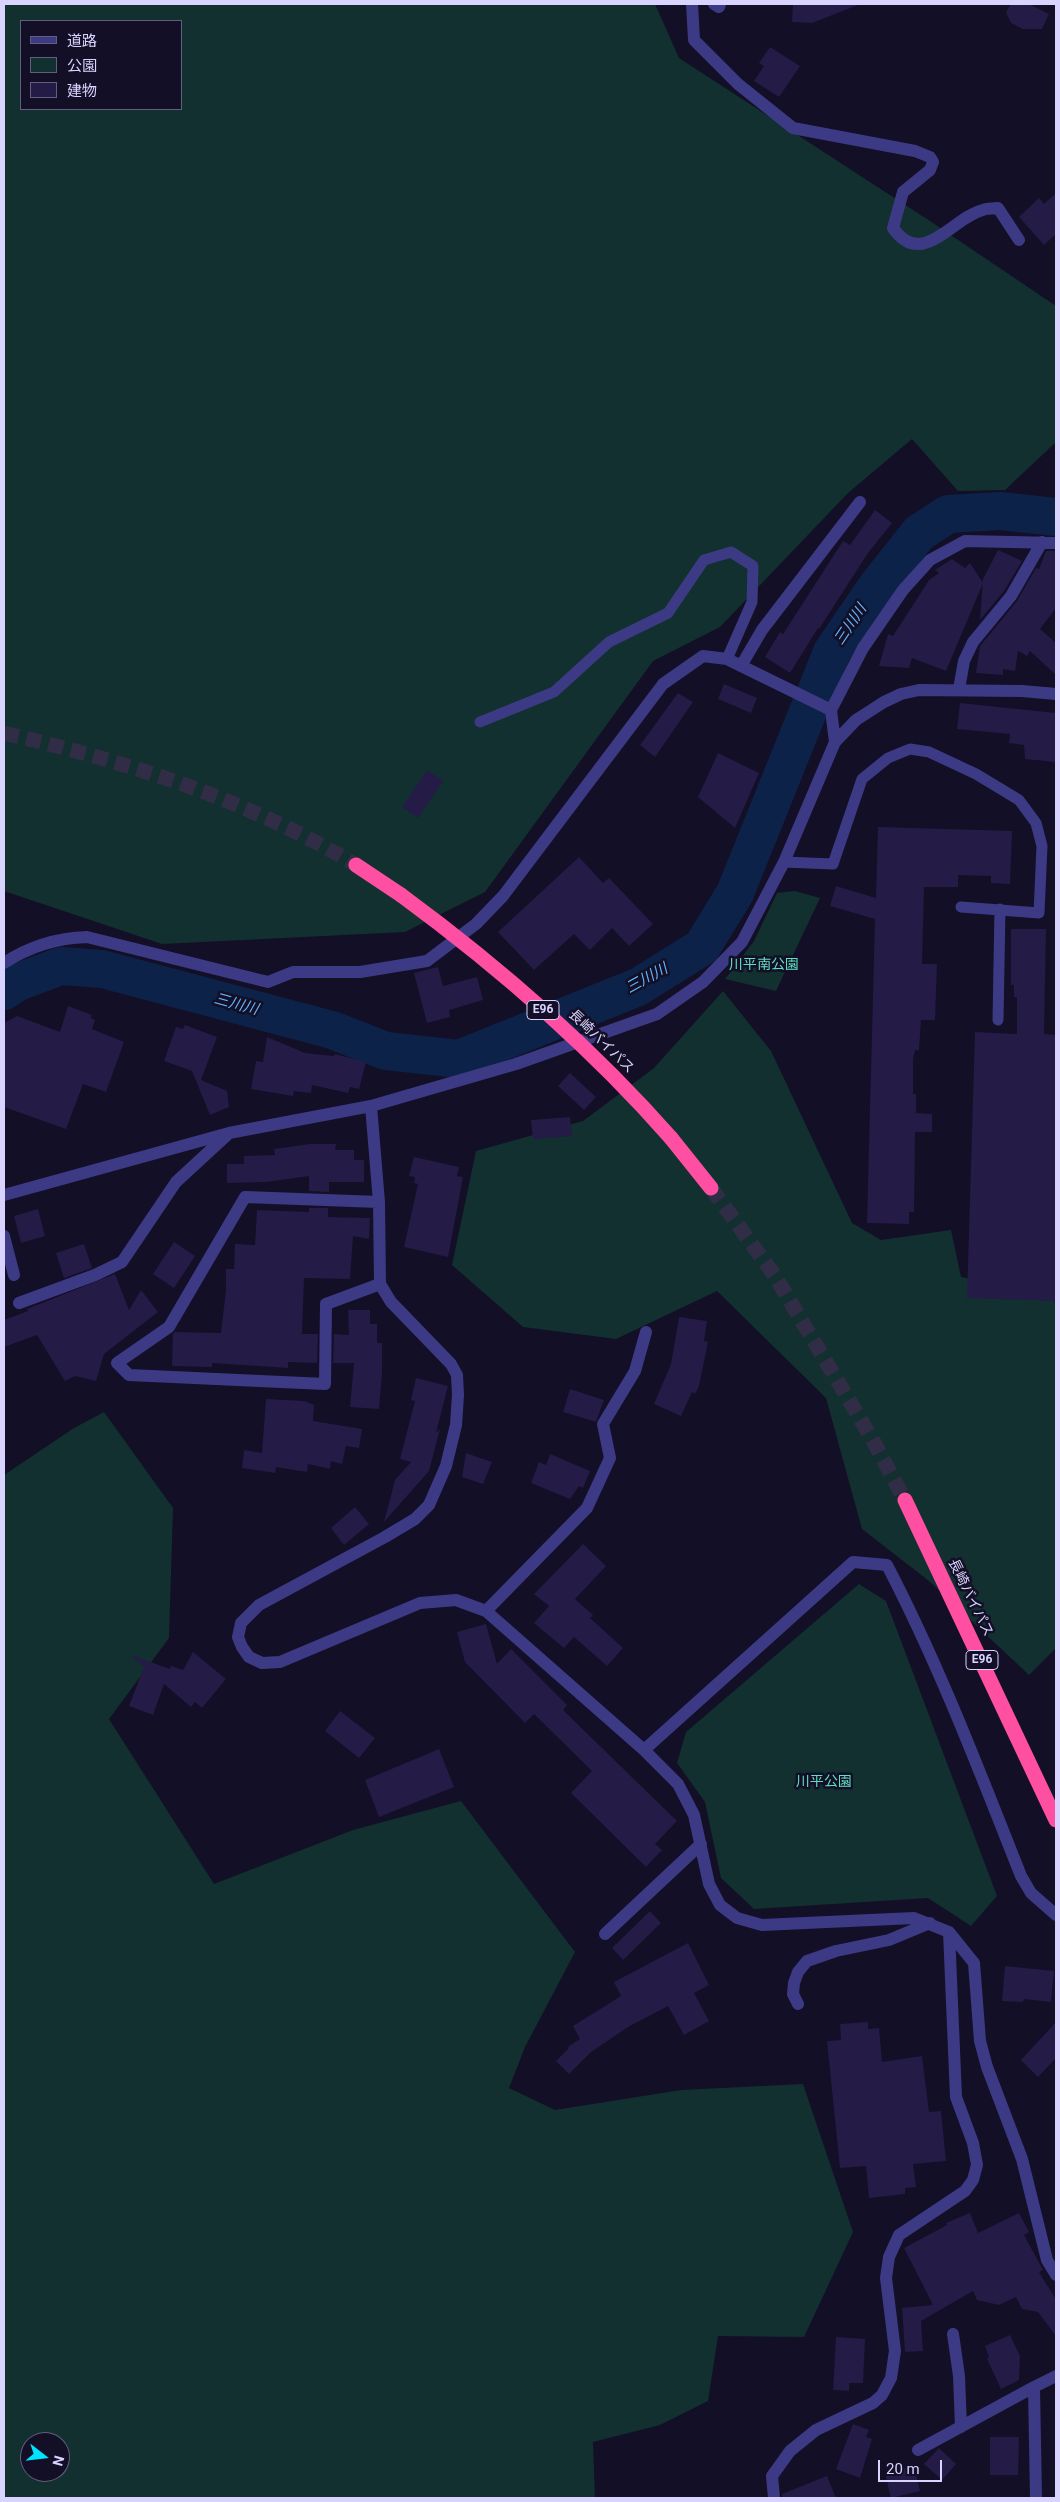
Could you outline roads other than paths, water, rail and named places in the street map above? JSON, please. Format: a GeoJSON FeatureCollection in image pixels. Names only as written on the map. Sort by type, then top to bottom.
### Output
{"type":"FeatureCollection","features":[{"type":"Feature","properties":{"kind":"highway","name":"長崎バイパス"},"geometry":{"type":"LineString","coordinates":[[356,865],[454,934],[535,1003],[611,1075],[671,1138],[711,1188]]}},
{"type":"Feature","properties":{"kind":"highway","name":"長崎バイパス"},"geometry":{"type":"LineString","coordinates":[[905,1500],[1056,1820]]}},
{"type":"Feature","properties":{"kind":"street"},"geometry":{"type":"LineString","coordinates":[[692,4],[694,40],[738,84],[793,128],[915,151],[930,157],[934,162],[930,170],[902,192],[893,228],[899,236],[908,242],[926,244],[982,210],[998,208],[1019,240]]}},
{"type":"Feature","properties":{"kind":"street"},"geometry":{"type":"LineString","coordinates":[[714,4],[718,7],[720,4]]}},
{"type":"Feature","properties":{"kind":"street"},"geometry":{"type":"LineString","coordinates":[[741,666],[762,630],[860,502]]}},
{"type":"Feature","properties":{"kind":"street"},"geometry":{"type":"LineString","coordinates":[[835,742],[830,710],[863,648],[903,590],[930,560],[965,541],[1056,543]]}},
{"type":"Feature","properties":{"kind":"street"},"geometry":{"type":"LineString","coordinates":[[959,689],[964,661],[973,642],[1011,596],[1042,542]]}},
{"type":"Feature","properties":{"kind":"street"},"geometry":{"type":"LineString","coordinates":[[4,963],[22,951],[42,944],[70,938],[87,937],[268,982],[293,972],[360,972],[427,961],[476,924],[503,896],[663,684],[703,656],[727,659],[830,710]]}},
{"type":"Feature","properties":{"kind":"street"},"geometry":{"type":"LineString","coordinates":[[4,1196],[229,1133],[371,1106],[516,1064],[657,1014],[704,982],[742,942],[784,862],[835,742],[856,720],[884,702],[901,694],[918,690],[959,689],[1056,694]]}},
{"type":"Feature","properties":{"kind":"street"},"geometry":{"type":"LineString","coordinates":[[371,1106],[379,1202],[380,1284],[391,1302],[441,1351],[456,1374],[458,1395],[456,1425],[439,1486],[429,1505],[415,1519],[259,1605],[241,1623],[238,1637],[249,1657],[262,1663],[280,1662],[420,1603],[456,1600],[486,1611],[644,1750],[678,1784],[688,1800],[701,1844],[709,1884],[720,1905],[737,1918],[762,1926],[914,1918],[949,1932],[974,1963],[980,2041],[986,2067],[1015,2136],[1047,2260],[1056,2275]]}},
{"type":"Feature","properties":{"kind":"street"},"geometry":{"type":"LineString","coordinates":[[19,1303],[95,1276],[122,1262],[176,1182],[229,1133]]}},
{"type":"Feature","properties":{"kind":"street"},"geometry":{"type":"LineString","coordinates":[[379,1202],[245,1198],[169,1327],[118,1363],[129,1375],[325,1384],[326,1304],[380,1284]]}},
{"type":"Feature","properties":{"kind":"street"},"geometry":{"type":"LineString","coordinates":[[4,1236],[14,1275]]}},
{"type":"Feature","properties":{"kind":"street"},"geometry":{"type":"LineString","coordinates":[[486,1611],[587,1508],[610,1458],[604,1424],[635,1371],[646,1332]]}},
{"type":"Feature","properties":{"kind":"street"},"geometry":{"type":"LineString","coordinates":[[644,1750],[853,1562],[887,1565],[914,1617],[957,1714],[1021,1876],[1031,1893],[1056,1915]]}},
{"type":"Feature","properties":{"kind":"street"},"geometry":{"type":"LineString","coordinates":[[605,1934],[701,1844]]}},
{"type":"Feature","properties":{"kind":"street"},"geometry":{"type":"LineString","coordinates":[[798,2004],[794,1994],[794,1983],[798,1972],[807,1961],[836,1951],[889,1940],[930,1923]]}},
{"type":"Feature","properties":{"kind":"street"},"geometry":{"type":"LineString","coordinates":[[774,2498],[772,2476],[790,2451],[816,2430],[873,2403],[882,2394],[891,2378],[895,2352],[886,2278],[889,2257],[899,2235],[965,2191],[973,2180],[977,2165],[973,2143],[956,2097],[949,1932]]}},
{"type":"Feature","properties":{"kind":"street"},"geometry":{"type":"LineString","coordinates":[[953,2334],[959,2376],[961,2426]]}},
{"type":"Feature","properties":{"kind":"street"},"geometry":{"type":"LineString","coordinates":[[918,2450],[1056,2376]]}},
{"type":"Feature","properties":{"kind":"street"},"geometry":{"type":"LineString","coordinates":[[1034,2387],[1036,2498]]}},
{"type":"Feature","properties":{"kind":"lane"},"geometry":{"type":"LineString","coordinates":[[480,722],[554,692],[609,642],[668,613],[704,560],[731,552],[753,566],[752,602],[727,659]]}},
{"type":"Feature","properties":{"kind":"lane"},"geometry":{"type":"LineString","coordinates":[[784,862],[832,864],[862,779],[888,758],[910,749],[929,752],[976,774],[1019,800],[1036,822],[1042,846],[1039,912],[961,907]]}},
{"type":"Feature","properties":{"kind":"lane"},"geometry":{"type":"LineString","coordinates":[[998,1020],[1000,909]]}},
{"type":"Feature","properties":{"kind":"waterway","name":"三川川"},"geometry":{"type":"LineString","coordinates":[[4,991],[18,982],[61,966],[102,969],[332,1030],[386,1051],[459,1059],[638,987],[702,947],[735,893],[832,652],[877,586],[919,533],[948,514],[1000,511],[1056,517]]}},
{"type":"Feature","properties":{"kind":"tunnel"},"geometry":{"type":"LineString","coordinates":[[4,733],[96,757],[185,785],[272,821],[356,865]]}},
{"type":"Feature","properties":{"kind":"tunnel"},"geometry":{"type":"LineString","coordinates":[[711,1188],[775,1276],[871,1437],[905,1500]]}},
{"type":"Feature","properties":{"kind":"park label","name":"川平南公園"},"geometry":{"type":"Point","coordinates":[764,965]}},
{"type":"Feature","properties":{"kind":"park label","name":"川平公園"},"geometry":{"type":"Point","coordinates":[824,1782]}}]}
